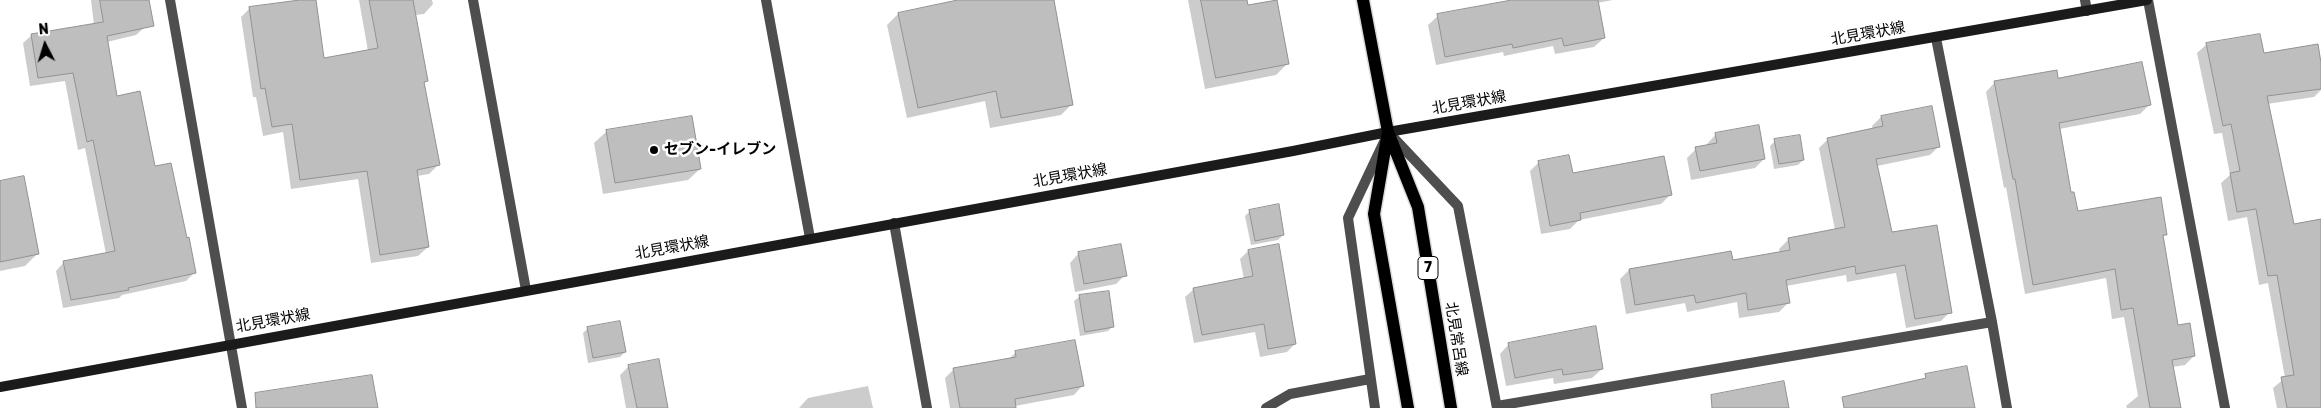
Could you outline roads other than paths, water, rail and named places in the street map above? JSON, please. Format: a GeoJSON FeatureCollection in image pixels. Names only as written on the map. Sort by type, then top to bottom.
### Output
{"type":"FeatureCollection","features":[{"type":"Feature","properties":{"kind":"main road","name":"北見常呂線"},"geometry":{"type":"LineString","coordinates":[[1363,0],[1388,132],[1418,207],[1451,408]]}},
{"type":"Feature","properties":{"kind":"main road","name":"北見環状線"},"geometry":{"type":"LineString","coordinates":[[0,387],[1293,151],[1388,132],[2148,0]]}},
{"type":"Feature","properties":{"kind":"main road","name":"北見常呂線"},"geometry":{"type":"LineString","coordinates":[[1388,132],[1374,214],[1408,408]]}},
{"type":"Feature","properties":{"kind":"street"},"geometry":{"type":"LineString","coordinates":[[170,0],[242,408]]}},
{"type":"Feature","properties":{"kind":"street"},"geometry":{"type":"LineString","coordinates":[[473,0],[526,290]]}},
{"type":"Feature","properties":{"kind":"street"},"geometry":{"type":"LineString","coordinates":[[766,0],[810,238]]}},
{"type":"Feature","properties":{"kind":"street"},"geometry":{"type":"LineString","coordinates":[[2086,0],[2087,11]]}},
{"type":"Feature","properties":{"kind":"street"},"geometry":{"type":"LineString","coordinates":[[2148,0],[2225,408]]}},
{"type":"Feature","properties":{"kind":"street"},"geometry":{"type":"LineString","coordinates":[[1936,38],[2007,408]]}},
{"type":"Feature","properties":{"kind":"street"},"geometry":{"type":"LineString","coordinates":[[1375,408],[1348,218],[1388,132],[1458,206],[1497,407],[1992,322]]}},
{"type":"Feature","properties":{"kind":"street"},"geometry":{"type":"LineString","coordinates":[[894,223],[927,408]]}},
{"type":"Feature","properties":{"kind":"street"},"geometry":{"type":"LineString","coordinates":[[1266,408],[1290,394],[1370,379]]}},
{"type":"Feature","properties":{"kind":"place","name":"セブン-イレブン"},"geometry":{"type":"Point","coordinates":[654,150]}}]}
